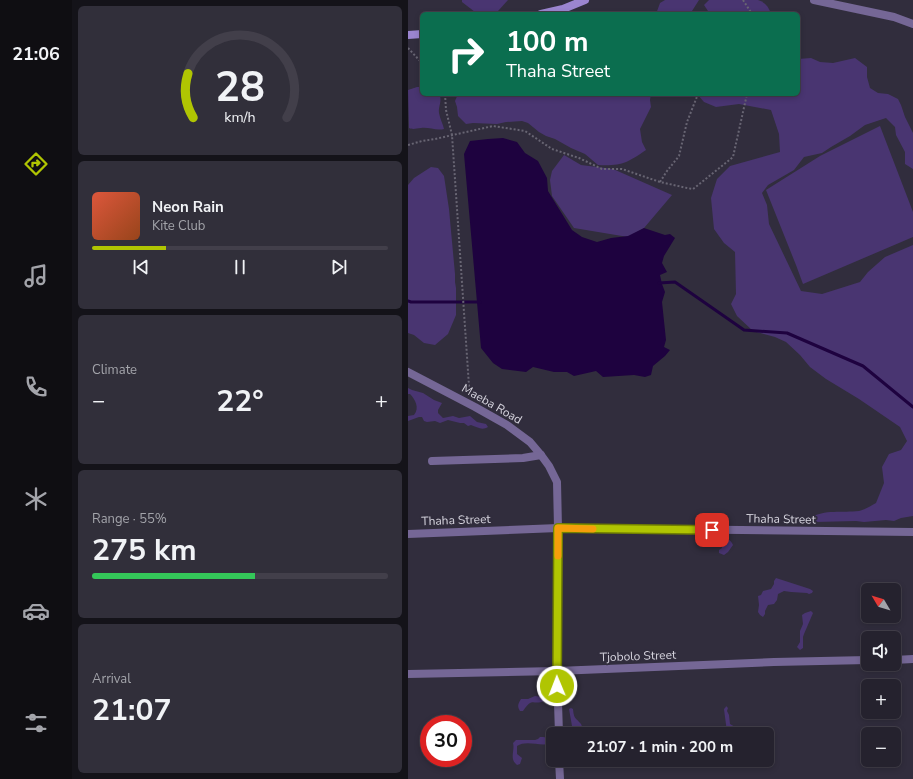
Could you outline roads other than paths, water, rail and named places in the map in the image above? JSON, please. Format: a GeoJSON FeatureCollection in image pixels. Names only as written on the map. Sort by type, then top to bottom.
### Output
{"type":"FeatureCollection","features":[{"type":"Feature","properties":{"kind":"main road"},"geometry":{"type":"LineString","coordinates":[[549,12],[585,0]]}},
{"type":"Feature","properties":{"kind":"main road"},"geometry":{"type":"LineString","coordinates":[[408,35],[420,34]]}},
{"type":"Feature","properties":{"kind":"street"},"geometry":{"type":"LineString","coordinates":[[814,0],[894,17],[913,24]]}},
{"type":"Feature","properties":{"kind":"street","name":"Maeba Road"},"geometry":{"type":"LineString","coordinates":[[408,372],[507,425],[530,442],[541,454],[550,466],[557,482],[558,727]]}},
{"type":"Feature","properties":{"kind":"street"},"geometry":{"type":"LineString","coordinates":[[432,461],[523,458],[541,454]]}},
{"type":"Feature","properties":{"kind":"street","name":"Thaha Street"},"geometry":{"type":"LineString","coordinates":[[408,534],[558,528],[913,532]]}},
{"type":"Feature","properties":{"kind":"street","name":"Tjobolo Street"},"geometry":{"type":"LineString","coordinates":[[408,674],[557,671],[774,662],[861,660]]}},
{"type":"Feature","properties":{"kind":"street"},"geometry":{"type":"LineString","coordinates":[[901,660],[913,660]]}},
{"type":"Feature","properties":{"kind":"street"},"geometry":{"type":"LineString","coordinates":[[559,767],[560,779]]}},
{"type":"Feature","properties":{"kind":"waterway"},"geometry":{"type":"LineString","coordinates":[[659,283],[675,282],[744,330],[787,333],[863,366],[913,407]]}},
{"type":"Feature","properties":{"kind":"waterway"},"geometry":{"type":"LineString","coordinates":[[408,301],[480,302]]}}]}
